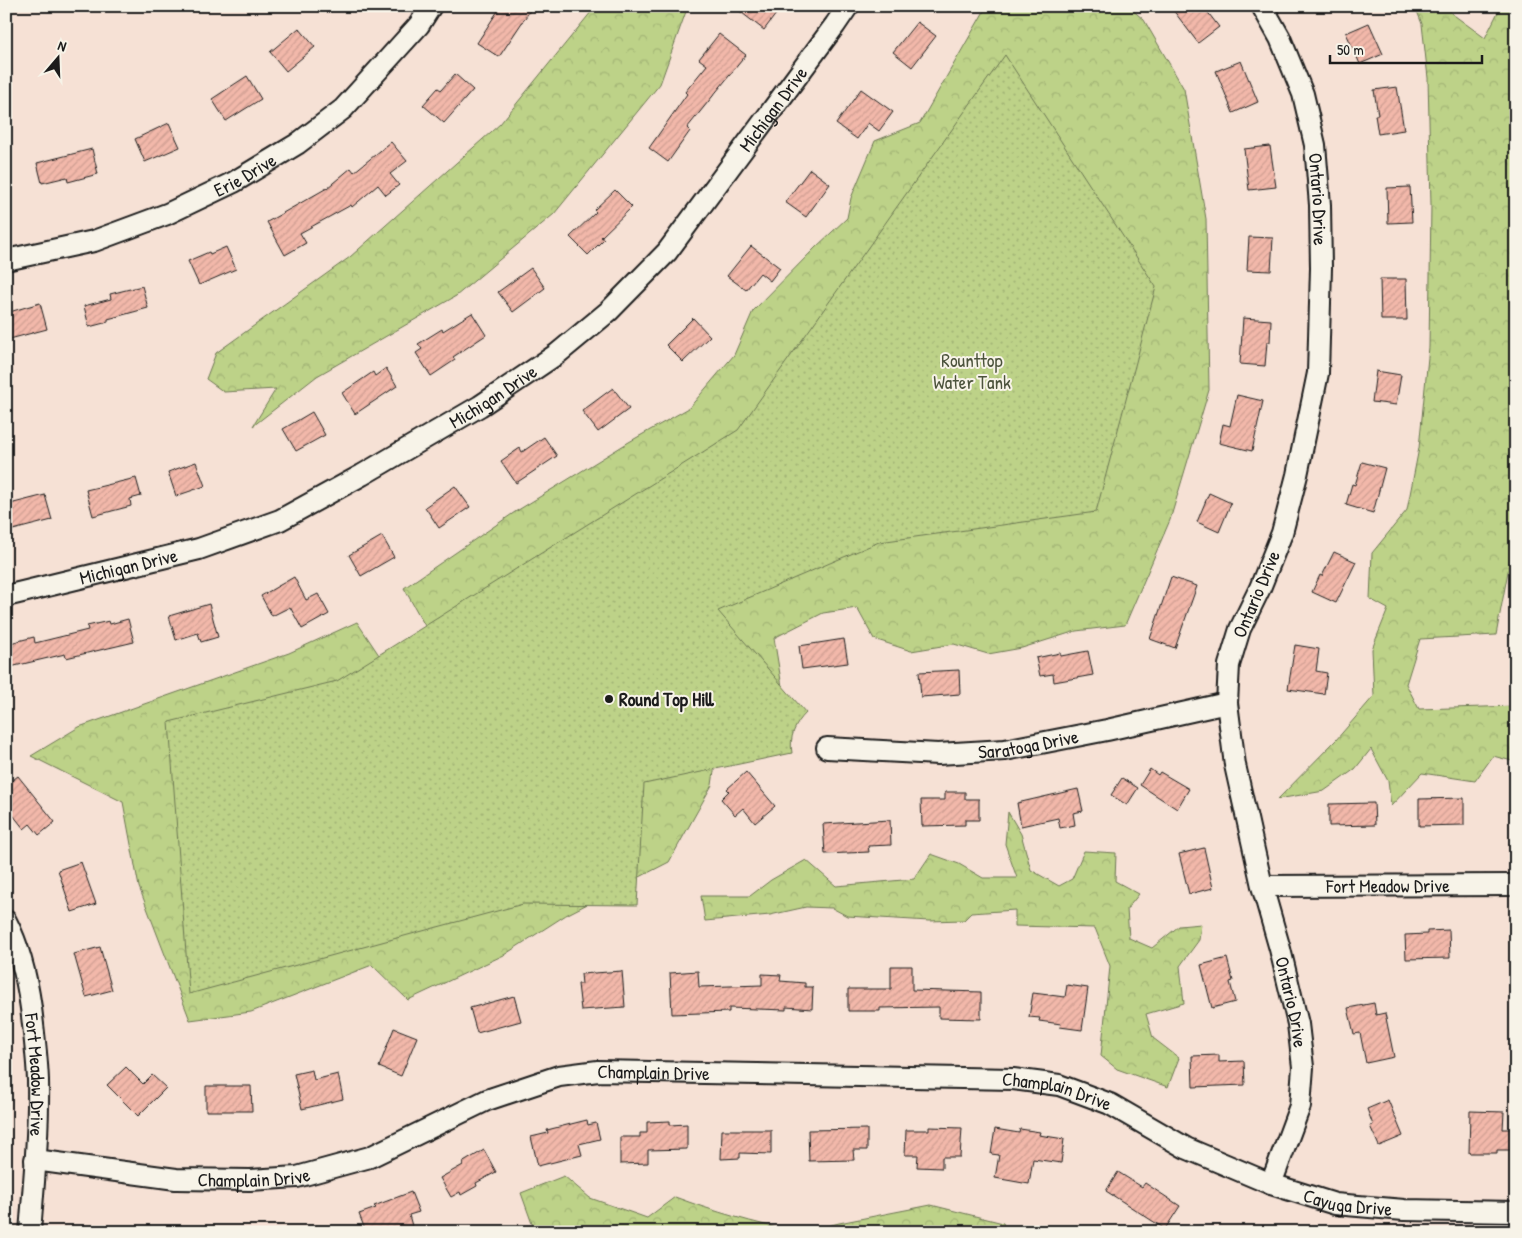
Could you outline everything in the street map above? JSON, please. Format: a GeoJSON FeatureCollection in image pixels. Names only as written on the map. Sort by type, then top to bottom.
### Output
{"type":"FeatureCollection","features":[{"type":"Feature","properties":{"kind":"street","name":"Erie Drive"},"geometry":{"type":"LineString","coordinates":[[6,260],[94,241],[167,214],[234,182],[297,144],[343,109],[419,25],[431,6]]}},
{"type":"Feature","properties":{"kind":"street","name":"Michigan Drive"},"geometry":{"type":"LineString","coordinates":[[6,596],[199,549],[280,520],[362,475],[480,406],[556,354],[609,311],[667,252],[848,6]]}},
{"type":"Feature","properties":{"kind":"street","name":"Ontario Drive"},"geometry":{"type":"LineString","coordinates":[[1262,6],[1280,38],[1303,94],[1315,145],[1320,205],[1321,268],[1318,373],[1296,475],[1282,533],[1260,588],[1240,629],[1229,665],[1227,703],[1236,765],[1262,886],[1280,949],[1298,1024],[1303,1067],[1300,1106],[1271,1184]]}},
{"type":"Feature","properties":{"kind":"street","name":"Saratoga Drive"},"geometry":{"type":"LineString","coordinates":[[827,748],[938,754],[1005,750],[1107,730],[1227,703]]}},
{"type":"Feature","properties":{"kind":"street","name":"Fort Meadow Drive"},"geometry":{"type":"LineString","coordinates":[[1262,886],[1516,885]]}},
{"type":"Feature","properties":{"kind":"street","name":"Fort Meadow Drive"},"geometry":{"type":"LineString","coordinates":[[6,921],[11,930],[27,979],[34,1027],[38,1080],[30,1232]]}},
{"type":"Feature","properties":{"kind":"street","name":"Champlain Drive"},"geometry":{"type":"LineString","coordinates":[[35,1160],[176,1179],[250,1180],[297,1177],[370,1157],[488,1100],[559,1076],[598,1071],[716,1072],[1013,1079],[1059,1085],[1110,1104],[1186,1148],[1271,1184]]}},
{"type":"Feature","properties":{"kind":"street","name":"Cayuga Drive"},"geometry":{"type":"LineString","coordinates":[[1271,1184],[1335,1204],[1404,1210],[1516,1212]]}},
{"type":"Feature","properties":{"kind":"green space"},"geometry":{"type":"Polygon","coordinates":[[[596,6],[688,6],[660,84],[554,214],[456,296],[317,376],[253,426],[276,389],[224,392],[206,379],[216,353],[350,257],[500,124],[596,6]]]}},
{"type":"Feature","properties":{"kind":"green space","name":"Rounttop Water Tank"},"geometry":{"type":"Polygon","coordinates":[[[987,6],[1128,6],[1144,20],[1184,89],[1206,219],[1209,390],[1170,520],[1125,625],[1076,631],[1022,648],[988,654],[954,644],[911,651],[874,639],[857,608],[823,613],[774,638],[786,711],[718,744],[712,785],[669,862],[566,915],[504,955],[408,1000],[372,965],[251,1012],[190,1020],[139,887],[123,802],[31,756],[79,727],[289,653],[357,622],[385,664],[430,635],[404,588],[515,512],[629,442],[689,408],[734,355],[753,311],[847,218],[851,198],[875,141],[920,123],[987,6]]]}},
{"type":"Feature","properties":{"kind":"green space"},"geometry":{"type":"Polygon","coordinates":[[[1415,6],[1448,6],[1451,13],[1485,38],[1501,6],[1516,6],[1516,529],[1496,635],[1420,639],[1406,684],[1419,709],[1516,706],[1516,762],[1493,756],[1475,781],[1422,773],[1391,806],[1388,781],[1371,749],[1355,769],[1324,791],[1278,799],[1336,740],[1374,696],[1372,649],[1388,609],[1370,599],[1372,553],[1407,510],[1419,448],[1429,347],[1431,205],[1428,78],[1422,24],[1415,6]]]}},
{"type":"Feature","properties":{"kind":"green space","name":"Rounttop Water Tank"},"geometry":{"type":"Polygon","coordinates":[[[1005,55],[1156,287],[1096,512],[879,542],[718,611],[806,713],[794,731],[791,742],[792,753],[644,784],[637,905],[523,904],[189,994],[169,722],[337,681],[738,430],[1005,55]]]}},
{"type":"Feature","properties":{"kind":"green space"},"geometry":{"type":"Polygon","coordinates":[[[1008,812],[1021,834],[1031,870],[1059,886],[1072,879],[1084,851],[1116,853],[1115,881],[1139,894],[1127,909],[1129,938],[1152,948],[1179,926],[1201,924],[1199,940],[1180,966],[1184,1003],[1146,1014],[1153,1038],[1179,1058],[1168,1087],[1117,1069],[1101,1056],[1110,966],[1095,928],[1015,926],[1015,910],[971,913],[964,920],[929,921],[847,916],[832,908],[806,907],[770,915],[705,921],[701,896],[750,896],[771,880],[806,860],[836,886],[914,879],[931,854],[959,864],[983,878],[1017,878],[1005,844],[1008,812]]]}},
{"type":"Feature","properties":{"kind":"green space"},"geometry":{"type":"Polygon","coordinates":[[[564,1176],[590,1198],[647,1218],[675,1197],[735,1217],[795,1232],[535,1232],[521,1193],[564,1176]]]}},
{"type":"Feature","properties":{"kind":"green space"},"geometry":{"type":"Polygon","coordinates":[[[931,1205],[1003,1223],[1006,1232],[805,1232],[839,1223],[931,1205]]]}},
{"type":"Feature","properties":{"kind":"building"},"geometry":{"type":"Polygon","coordinates":[[[501,6],[533,6],[499,57],[477,43],[501,6]]]}},
{"type":"Feature","properties":{"kind":"building"},"geometry":{"type":"Polygon","coordinates":[[[733,6],[782,6],[764,30],[733,6]]]}},
{"type":"Feature","properties":{"kind":"building"},"geometry":{"type":"Polygon","coordinates":[[[1170,6],[1203,6],[1219,27],[1198,43],[1170,6]]]}},
{"type":"Feature","properties":{"kind":"building"},"geometry":{"type":"Polygon","coordinates":[[[917,22],[936,36],[912,67],[893,52],[917,22]]]}},
{"type":"Feature","properties":{"kind":"building"},"geometry":{"type":"Polygon","coordinates":[[[1369,23],[1383,54],[1360,64],[1346,33],[1369,23]]]}},
{"type":"Feature","properties":{"kind":"building"},"geometry":{"type":"Polygon","coordinates":[[[299,28],[315,47],[286,71],[270,52],[299,28]]]}},
{"type":"Feature","properties":{"kind":"building"},"geometry":{"type":"Polygon","coordinates":[[[719,34],[746,55],[687,128],[690,131],[668,162],[649,148],[687,94],[685,92],[707,65],[699,59],[719,34]]]}},
{"type":"Feature","properties":{"kind":"building"},"geometry":{"type":"Polygon","coordinates":[[[1241,61],[1258,102],[1233,113],[1216,71],[1241,61]]]}},
{"type":"Feature","properties":{"kind":"building"},"geometry":{"type":"Polygon","coordinates":[[[455,74],[473,90],[444,123],[423,105],[438,88],[441,90],[455,74]]]}},
{"type":"Feature","properties":{"kind":"building"},"geometry":{"type":"Polygon","coordinates":[[[247,76],[261,99],[226,121],[212,99],[247,76]]]}},
{"type":"Feature","properties":{"kind":"building"},"geometry":{"type":"Polygon","coordinates":[[[1397,87],[1404,130],[1378,134],[1375,115],[1378,115],[1374,90],[1397,87]]]}},
{"type":"Feature","properties":{"kind":"building"},"geometry":{"type":"Polygon","coordinates":[[[861,89],[893,112],[879,131],[868,123],[857,139],[836,124],[861,89]]]}},
{"type":"Feature","properties":{"kind":"building"},"geometry":{"type":"Polygon","coordinates":[[[169,123],[180,147],[145,162],[135,139],[169,123]]]}},
{"type":"Feature","properties":{"kind":"building"},"geometry":{"type":"Polygon","coordinates":[[[391,142],[407,161],[390,174],[399,185],[386,195],[378,185],[352,207],[351,205],[300,233],[306,243],[285,255],[267,222],[327,188],[351,168],[354,172],[391,142]]]}},
{"type":"Feature","properties":{"kind":"building"},"geometry":{"type":"Polygon","coordinates":[[[1270,146],[1276,187],[1249,190],[1244,149],[1270,146]]]}},
{"type":"Feature","properties":{"kind":"building"},"geometry":{"type":"Polygon","coordinates":[[[92,149],[98,174],[68,182],[67,177],[42,183],[37,163],[92,149]]]}},
{"type":"Feature","properties":{"kind":"building"},"geometry":{"type":"Polygon","coordinates":[[[810,169],[830,184],[806,217],[785,202],[810,169]]]}},
{"type":"Feature","properties":{"kind":"building"},"geometry":{"type":"Polygon","coordinates":[[[1410,187],[1412,222],[1388,223],[1387,188],[1410,187]]]}},
{"type":"Feature","properties":{"kind":"building"},"geometry":{"type":"Polygon","coordinates":[[[615,190],[632,207],[601,237],[604,239],[588,255],[570,237],[615,190]]]}},
{"type":"Feature","properties":{"kind":"building"},"geometry":{"type":"Polygon","coordinates":[[[1249,237],[1273,238],[1271,271],[1247,270],[1249,237]]]}},
{"type":"Feature","properties":{"kind":"building"},"geometry":{"type":"Polygon","coordinates":[[[751,246],[780,268],[770,281],[760,273],[746,290],[727,276],[751,246]]]}},
{"type":"Feature","properties":{"kind":"building"},"geometry":{"type":"Polygon","coordinates":[[[226,247],[236,269],[199,285],[188,261],[226,247]]]}},
{"type":"Feature","properties":{"kind":"building"},"geometry":{"type":"Polygon","coordinates":[[[531,268],[545,288],[513,312],[498,292],[531,268]]]}},
{"type":"Feature","properties":{"kind":"building"},"geometry":{"type":"Polygon","coordinates":[[[1380,279],[1406,279],[1407,320],[1381,320],[1380,279]]]}},
{"type":"Feature","properties":{"kind":"building"},"geometry":{"type":"Polygon","coordinates":[[[142,286],[148,308],[108,319],[108,322],[89,327],[84,306],[111,299],[110,294],[142,286]]]}},
{"type":"Feature","properties":{"kind":"building"},"geometry":{"type":"Polygon","coordinates":[[[40,303],[47,329],[6,340],[6,313],[40,303]]]}},
{"type":"Feature","properties":{"kind":"building"},"geometry":{"type":"Polygon","coordinates":[[[472,313],[486,335],[453,357],[455,360],[431,376],[416,353],[422,349],[418,344],[472,313]]]}},
{"type":"Feature","properties":{"kind":"building"},"geometry":{"type":"Polygon","coordinates":[[[693,318],[710,336],[683,362],[666,345],[693,318]]]}},
{"type":"Feature","properties":{"kind":"building"},"geometry":{"type":"Polygon","coordinates":[[[1243,318],[1271,320],[1270,342],[1267,342],[1265,366],[1240,364],[1243,318]]]}},
{"type":"Feature","properties":{"kind":"building"},"geometry":{"type":"Polygon","coordinates":[[[386,368],[397,386],[355,414],[342,393],[373,372],[375,376],[386,368]]]}},
{"type":"Feature","properties":{"kind":"building"},"geometry":{"type":"Polygon","coordinates":[[[1376,371],[1401,375],[1396,405],[1372,402],[1376,371]]]}},
{"type":"Feature","properties":{"kind":"building"},"geometry":{"type":"Polygon","coordinates":[[[613,388],[629,409],[598,432],[582,411],[613,388]]]}},
{"type":"Feature","properties":{"kind":"building"},"geometry":{"type":"Polygon","coordinates":[[[1237,395],[1263,401],[1252,451],[1219,443],[1223,424],[1230,426],[1237,395]]]}},
{"type":"Feature","properties":{"kind":"building"},"geometry":{"type":"Polygon","coordinates":[[[312,412],[325,435],[296,451],[283,429],[312,412]]]}},
{"type":"Feature","properties":{"kind":"building"},"geometry":{"type":"Polygon","coordinates":[[[544,437],[557,456],[516,483],[501,461],[520,448],[522,452],[544,437]]]}},
{"type":"Feature","properties":{"kind":"building"},"geometry":{"type":"Polygon","coordinates":[[[196,462],[205,486],[176,496],[168,472],[196,462]]]}},
{"type":"Feature","properties":{"kind":"building"},"geometry":{"type":"Polygon","coordinates":[[[1362,462],[1385,468],[1373,513],[1346,505],[1352,484],[1355,485],[1362,462]]]}},
{"type":"Feature","properties":{"kind":"building"},"geometry":{"type":"Polygon","coordinates":[[[136,478],[141,496],[130,499],[131,506],[93,516],[86,490],[136,478]]]}},
{"type":"Feature","properties":{"kind":"building"},"geometry":{"type":"Polygon","coordinates":[[[455,486],[470,507],[439,528],[425,507],[455,486]]]}},
{"type":"Feature","properties":{"kind":"building"},"geometry":{"type":"Polygon","coordinates":[[[1209,493],[1231,503],[1219,532],[1197,522],[1209,493]]]}},
{"type":"Feature","properties":{"kind":"building"},"geometry":{"type":"Polygon","coordinates":[[[45,495],[52,520],[9,531],[6,521],[6,505],[45,495]]]}},
{"type":"Feature","properties":{"kind":"building"},"geometry":{"type":"Polygon","coordinates":[[[382,536],[394,557],[361,576],[349,555],[382,536]]]}},
{"type":"Feature","properties":{"kind":"building"},"geometry":{"type":"Polygon","coordinates":[[[1334,552],[1356,562],[1336,603],[1312,592],[1334,552]]]}},
{"type":"Feature","properties":{"kind":"building"},"geometry":{"type":"Polygon","coordinates":[[[294,577],[306,600],[318,594],[329,614],[302,629],[290,607],[272,616],[261,596],[294,577]]]}},
{"type":"Feature","properties":{"kind":"building"},"geometry":{"type":"Polygon","coordinates":[[[1171,577],[1197,586],[1175,648],[1150,639],[1171,577]]]}},
{"type":"Feature","properties":{"kind":"building"},"geometry":{"type":"Polygon","coordinates":[[[209,604],[218,637],[201,642],[198,633],[176,640],[169,616],[209,604]]]}},
{"type":"Feature","properties":{"kind":"building"},"geometry":{"type":"Polygon","coordinates":[[[128,619],[134,642],[66,658],[65,654],[6,668],[6,644],[34,637],[35,643],[88,630],[87,626],[109,621],[110,624],[128,619]]]}},
{"type":"Feature","properties":{"kind":"building"},"geometry":{"type":"Polygon","coordinates":[[[844,639],[848,663],[802,669],[799,646],[844,639]]]}},
{"type":"Feature","properties":{"kind":"building"},"geometry":{"type":"Polygon","coordinates":[[[1295,645],[1319,649],[1316,671],[1327,673],[1324,694],[1288,689],[1295,645]]]}},
{"type":"Feature","properties":{"kind":"building"},"geometry":{"type":"Polygon","coordinates":[[[1088,651],[1093,675],[1054,682],[1053,674],[1040,676],[1036,658],[1060,653],[1061,656],[1088,651]]]}},
{"type":"Feature","properties":{"kind":"building"},"geometry":{"type":"Polygon","coordinates":[[[959,670],[960,694],[921,697],[919,672],[959,670]]]}},
{"type":"Feature","properties":{"kind":"building"},"geometry":{"type":"Polygon","coordinates":[[[1150,769],[1158,775],[1160,772],[1189,789],[1177,809],[1140,785],[1150,769]]]}},
{"type":"Feature","properties":{"kind":"building"},"geometry":{"type":"Polygon","coordinates":[[[746,772],[775,806],[755,823],[743,808],[735,815],[721,799],[729,791],[727,789],[746,772]]]}},
{"type":"Feature","properties":{"kind":"building"},"geometry":{"type":"Polygon","coordinates":[[[18,776],[55,822],[39,835],[30,824],[24,829],[6,806],[6,785],[18,776]]]}},
{"type":"Feature","properties":{"kind":"building"},"geometry":{"type":"Polygon","coordinates":[[[1122,778],[1138,788],[1127,805],[1111,795],[1122,778]]]}},
{"type":"Feature","properties":{"kind":"building"},"geometry":{"type":"Polygon","coordinates":[[[1078,789],[1083,811],[1073,813],[1075,825],[1060,828],[1058,818],[1021,826],[1017,803],[1078,789]]]}},
{"type":"Feature","properties":{"kind":"building"},"geometry":{"type":"Polygon","coordinates":[[[945,792],[965,792],[965,799],[979,799],[979,820],[965,820],[965,825],[922,826],[921,800],[945,800],[945,792]]]}},
{"type":"Feature","properties":{"kind":"building"},"geometry":{"type":"Polygon","coordinates":[[[1464,798],[1464,825],[1419,826],[1419,799],[1464,798]]]}},
{"type":"Feature","properties":{"kind":"building"},"geometry":{"type":"Polygon","coordinates":[[[1374,803],[1375,825],[1329,826],[1329,804],[1374,803]]]}},
{"type":"Feature","properties":{"kind":"building"},"geometry":{"type":"Polygon","coordinates":[[[890,820],[891,845],[868,846],[869,852],[825,854],[823,824],[890,820]]]}},
{"type":"Feature","properties":{"kind":"building"},"geometry":{"type":"Polygon","coordinates":[[[1204,848],[1213,888],[1189,894],[1179,854],[1204,848]]]}},
{"type":"Feature","properties":{"kind":"building"},"geometry":{"type":"Polygon","coordinates":[[[81,862],[96,904],[72,912],[58,870],[81,862]]]}},
{"type":"Feature","properties":{"kind":"building"},"geometry":{"type":"Polygon","coordinates":[[[1449,930],[1450,958],[1406,959],[1405,935],[1449,930]]]}},
{"type":"Feature","properties":{"kind":"building"},"geometry":{"type":"Polygon","coordinates":[[[100,947],[112,990],[86,997],[74,954],[100,947]]]}},
{"type":"Feature","properties":{"kind":"building"},"geometry":{"type":"Polygon","coordinates":[[[1227,958],[1233,981],[1230,982],[1235,1002],[1212,1008],[1201,965],[1227,958]]]}},
{"type":"Feature","properties":{"kind":"building"},"geometry":{"type":"Polygon","coordinates":[[[891,966],[912,966],[912,990],[981,992],[981,1019],[939,1018],[939,1007],[880,1008],[880,1011],[848,1011],[848,989],[891,989],[891,966]]]}},
{"type":"Feature","properties":{"kind":"building"},"geometry":{"type":"Polygon","coordinates":[[[622,971],[625,1007],[581,1010],[578,984],[582,984],[581,974],[622,971]]]}},
{"type":"Feature","properties":{"kind":"building"},"geometry":{"type":"Polygon","coordinates":[[[698,971],[699,987],[762,985],[762,974],[781,975],[780,981],[805,983],[805,987],[813,987],[812,1009],[786,1007],[786,1010],[729,1008],[729,1012],[672,1014],[670,973],[698,971]]]}},
{"type":"Feature","properties":{"kind":"building"},"geometry":{"type":"Polygon","coordinates":[[[1067,985],[1088,988],[1082,1030],[1060,1027],[1061,1024],[1039,1021],[1040,1018],[1029,1017],[1033,993],[1065,997],[1067,985]]]}},
{"type":"Feature","properties":{"kind":"building"},"geometry":{"type":"Polygon","coordinates":[[[514,996],[521,1021],[477,1033],[470,1008],[514,996]]]}},
{"type":"Feature","properties":{"kind":"building"},"geometry":{"type":"Polygon","coordinates":[[[1374,1003],[1376,1015],[1385,1013],[1394,1057],[1366,1063],[1360,1033],[1354,1034],[1348,1008],[1374,1003]]]}},
{"type":"Feature","properties":{"kind":"building"},"geometry":{"type":"Polygon","coordinates":[[[394,1028],[417,1037],[401,1076],[379,1067],[394,1028]]]}},
{"type":"Feature","properties":{"kind":"building"},"geometry":{"type":"Polygon","coordinates":[[[1219,1055],[1219,1062],[1244,1061],[1245,1085],[1193,1087],[1192,1056],[1219,1055]]]}},
{"type":"Feature","properties":{"kind":"building"},"geometry":{"type":"Polygon","coordinates":[[[126,1067],[143,1084],[152,1075],[166,1088],[138,1116],[107,1085],[126,1067]]]}},
{"type":"Feature","properties":{"kind":"building"},"geometry":{"type":"Polygon","coordinates":[[[312,1070],[314,1080],[338,1074],[343,1099],[302,1109],[294,1074],[312,1070]]]}},
{"type":"Feature","properties":{"kind":"building"},"geometry":{"type":"Polygon","coordinates":[[[206,1086],[251,1086],[252,1111],[206,1111],[206,1086]]]}},
{"type":"Feature","properties":{"kind":"building"},"geometry":{"type":"Polygon","coordinates":[[[1388,1100],[1403,1136],[1379,1146],[1370,1126],[1373,1125],[1367,1109],[1388,1100]]]}},
{"type":"Feature","properties":{"kind":"building"},"geometry":{"type":"Polygon","coordinates":[[[1470,1111],[1504,1112],[1503,1129],[1516,1129],[1516,1150],[1497,1150],[1497,1153],[1469,1153],[1470,1111]]]}},
{"type":"Feature","properties":{"kind":"building"},"geometry":{"type":"Polygon","coordinates":[[[587,1120],[588,1125],[596,1123],[600,1139],[579,1144],[582,1155],[538,1166],[531,1137],[548,1133],[547,1130],[587,1120]]]}},
{"type":"Feature","properties":{"kind":"building"},"geometry":{"type":"Polygon","coordinates":[[[670,1121],[670,1125],[687,1124],[687,1149],[648,1150],[648,1163],[620,1164],[620,1137],[640,1137],[640,1133],[647,1133],[647,1122],[670,1121]]]}},
{"type":"Feature","properties":{"kind":"building"},"geometry":{"type":"Polygon","coordinates":[[[929,1127],[962,1128],[960,1157],[942,1157],[942,1168],[917,1167],[918,1155],[905,1155],[906,1130],[929,1130],[929,1127]]]}},
{"type":"Feature","properties":{"kind":"building"},"geometry":{"type":"Polygon","coordinates":[[[867,1129],[867,1150],[853,1150],[854,1160],[809,1161],[808,1130],[867,1129]]]}},
{"type":"Feature","properties":{"kind":"building"},"geometry":{"type":"Polygon","coordinates":[[[995,1129],[1019,1133],[1020,1129],[1040,1132],[1039,1135],[1064,1139],[1061,1163],[1033,1159],[1029,1184],[995,1178],[999,1155],[991,1154],[995,1129]]]}},
{"type":"Feature","properties":{"kind":"building"},"geometry":{"type":"Polygon","coordinates":[[[722,1130],[771,1130],[771,1154],[740,1153],[740,1158],[721,1159],[722,1130]]]}},
{"type":"Feature","properties":{"kind":"building"},"geometry":{"type":"Polygon","coordinates":[[[484,1150],[496,1172],[476,1183],[477,1186],[461,1195],[460,1192],[451,1197],[440,1178],[484,1150]]]}},
{"type":"Feature","properties":{"kind":"building"},"geometry":{"type":"Polygon","coordinates":[[[1118,1172],[1142,1187],[1145,1183],[1180,1206],[1165,1229],[1106,1191],[1118,1172]]]}},
{"type":"Feature","properties":{"kind":"building"},"geometry":{"type":"Polygon","coordinates":[[[411,1192],[419,1212],[409,1215],[412,1226],[396,1232],[366,1232],[359,1214],[376,1208],[374,1206],[411,1192]]]}},
{"type":"Feature","properties":{"kind":"place","name":"Round Top Hill"},"geometry":{"type":"Point","coordinates":[609,699]}}]}
